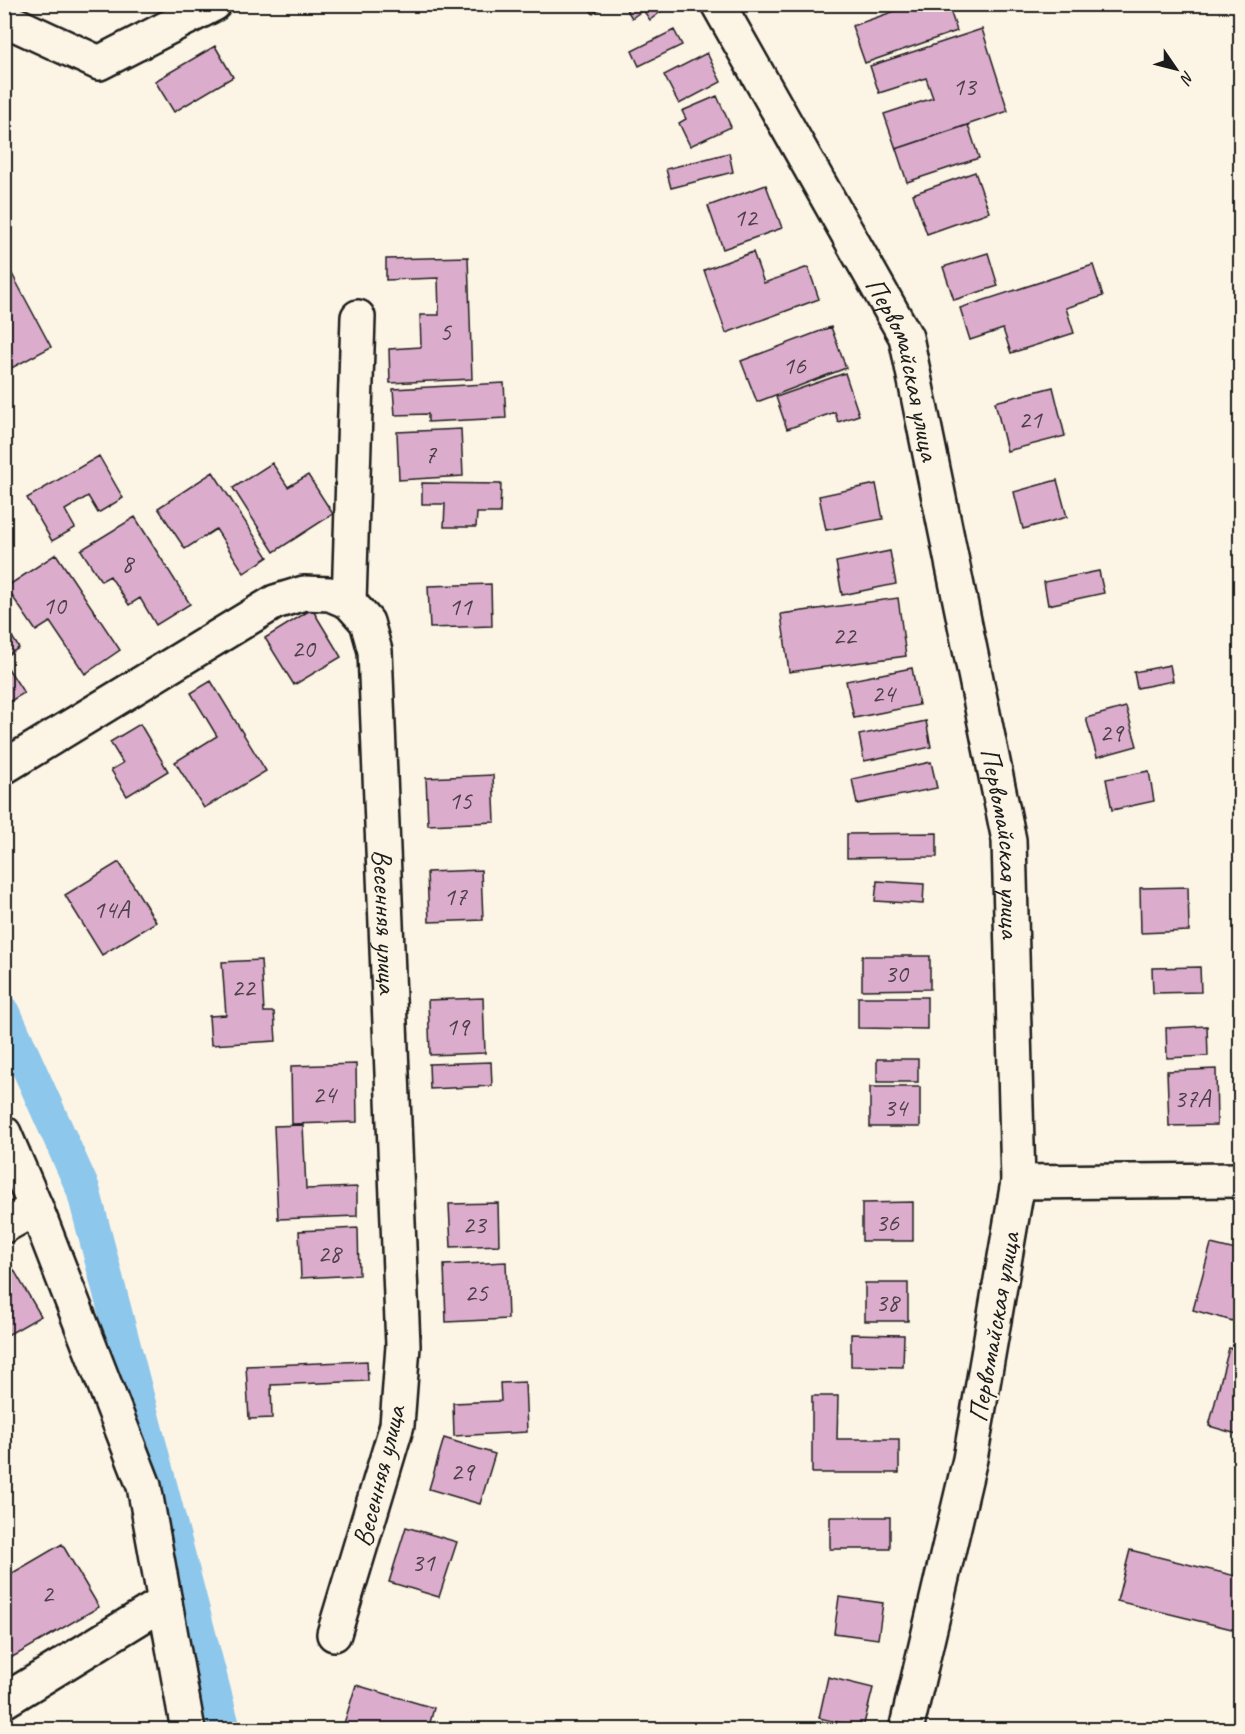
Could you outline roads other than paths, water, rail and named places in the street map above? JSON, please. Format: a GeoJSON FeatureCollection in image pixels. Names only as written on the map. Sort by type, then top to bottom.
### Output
{"type":"FeatureCollection","features":[{"type":"Feature","properties":{"kind":"street"},"geometry":{"type":"LineString","coordinates":[[4,19],[99,63],[214,4]]}},
{"type":"Feature","properties":{"kind":"street","name":"Первомайская улица"},"geometry":{"type":"LineString","coordinates":[[717,4],[906,337],[1009,840],[1018,1182],[970,1458],[906,1730]]}},
{"type":"Feature","properties":{"kind":"street"},"geometry":{"type":"LineString","coordinates":[[4,767],[275,602],[304,593],[330,594],[349,602],[358,317]]}},
{"type":"Feature","properties":{"kind":"street","name":"Весенняя улица"},"geometry":{"type":"LineString","coordinates":[[334,1634],[397,1425],[403,1346],[375,651],[367,622],[349,602]]}},
{"type":"Feature","properties":{"kind":"street"},"geometry":{"type":"LineString","coordinates":[[4,1133],[36,1208],[144,1486],[188,1730]]}},
{"type":"Feature","properties":{"kind":"street"},"geometry":{"type":"LineString","coordinates":[[1018,1182],[1240,1180]]}},
{"type":"Feature","properties":{"kind":"street"},"geometry":{"type":"LineString","coordinates":[[4,1226],[36,1208]]}},
{"type":"Feature","properties":{"kind":"street"},"geometry":{"type":"LineString","coordinates":[[4,1701],[165,1602]]}},
{"type":"Feature","properties":{"kind":"waterway"},"geometry":{"type":"LineString","coordinates":[[4,1013],[83,1189],[224,1730]]}}]}
